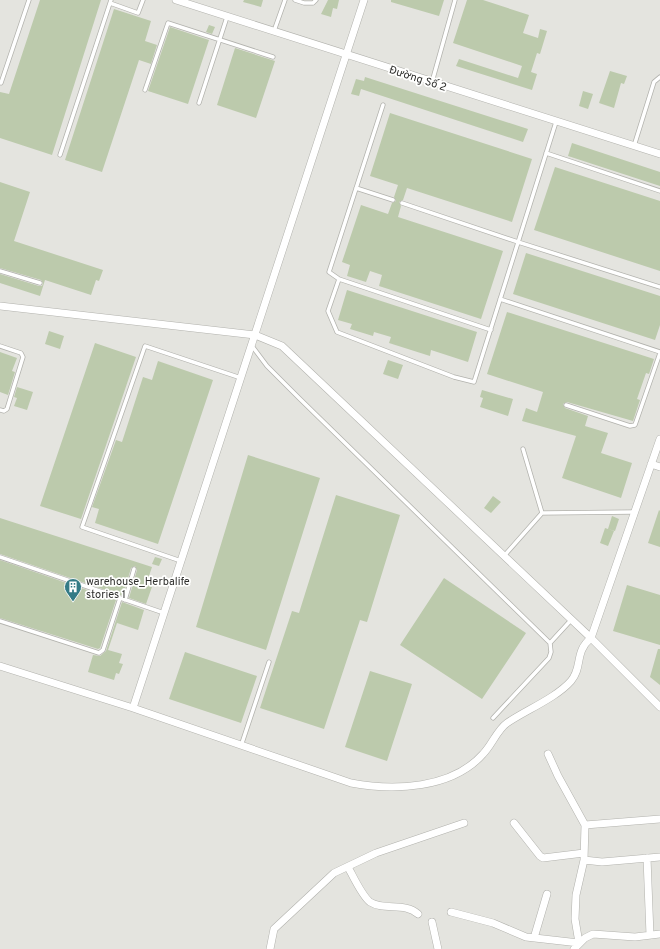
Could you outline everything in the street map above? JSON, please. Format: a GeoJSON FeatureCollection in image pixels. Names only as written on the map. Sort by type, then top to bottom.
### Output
{"type":"FeatureCollection","features":[{"type":"Feature","properties":{"kind":"street","name":"Đường Số 2"},"geometry":{"type":"LineString","coordinates":[[176,0],[432,83],[660,154]]}},
{"type":"Feature","properties":{"kind":"street"},"geometry":{"type":"LineString","coordinates":[[133,708],[364,0]]}},
{"type":"Feature","properties":{"kind":"street"},"geometry":{"type":"LineString","coordinates":[[0,306],[255,335],[282,346],[591,638],[660,707]]}},
{"type":"Feature","properties":{"kind":"street"},"geometry":{"type":"LineString","coordinates":[[0,666],[133,708],[314,772],[351,783],[373,787],[412,786],[434,781],[464,770],[483,754],[505,724],[533,708],[571,681],[582,647],[591,638],[660,439]]}},
{"type":"Feature","properties":{"kind":"street"},"geometry":{"type":"LineString","coordinates":[[651,464],[660,466]]}},
{"type":"Feature","properties":{"kind":"street"},"geometry":{"type":"LineString","coordinates":[[548,754],[558,776],[585,825],[584,856],[576,895],[578,943]]}},
{"type":"Feature","properties":{"kind":"street"},"geometry":{"type":"LineString","coordinates":[[585,825],[660,819]]}},
{"type":"Feature","properties":{"kind":"street"},"geometry":{"type":"LineString","coordinates":[[270,949],[274,929],[334,874],[376,853],[464,823]]}},
{"type":"Feature","properties":{"kind":"street"},"geometry":{"type":"LineString","coordinates":[[514,823],[543,858],[584,856],[602,862],[660,857]]}},
{"type":"Feature","properties":{"kind":"street"},"geometry":{"type":"LineString","coordinates":[[647,858],[650,935]]}},
{"type":"Feature","properties":{"kind":"street"},"geometry":{"type":"LineString","coordinates":[[348,867],[370,901],[382,905],[409,909],[418,914]]}},
{"type":"Feature","properties":{"kind":"street"},"geometry":{"type":"LineString","coordinates":[[534,938],[547,894]]}},
{"type":"Feature","properties":{"kind":"street"},"geometry":{"type":"LineString","coordinates":[[451,912],[488,922],[520,935],[578,943]]}},
{"type":"Feature","properties":{"kind":"street"},"geometry":{"type":"LineString","coordinates":[[432,922],[438,949]]}},
{"type":"Feature","properties":{"kind":"street"},"geometry":{"type":"LineString","coordinates":[[574,949],[578,943],[593,934],[635,937],[660,934]]}},
{"type":"Feature","properties":{"kind":"lane"},"geometry":{"type":"LineString","coordinates":[[1,83],[29,0]]}},
{"type":"Feature","properties":{"kind":"lane"},"geometry":{"type":"LineString","coordinates":[[60,155],[110,2],[138,13],[143,0]]}},
{"type":"Feature","properties":{"kind":"lane"},"geometry":{"type":"LineString","coordinates":[[274,32],[284,0]]}},
{"type":"Feature","properties":{"kind":"lane"},"geometry":{"type":"LineString","coordinates":[[295,0],[304,3],[313,3],[316,0]]}},
{"type":"Feature","properties":{"kind":"lane"},"geometry":{"type":"LineString","coordinates":[[432,83],[455,0]]}},
{"type":"Feature","properties":{"kind":"lane"},"geometry":{"type":"LineString","coordinates":[[199,103],[227,17]]}},
{"type":"Feature","properties":{"kind":"lane"},"geometry":{"type":"LineString","coordinates":[[145,90],[168,23],[273,57]]}},
{"type":"Feature","properties":{"kind":"lane"},"geometry":{"type":"LineString","coordinates":[[634,146],[654,82],[660,77]]}},
{"type":"Feature","properties":{"kind":"lane"},"geometry":{"type":"LineString","coordinates":[[382,105],[329,272],[339,280],[491,330]]}},
{"type":"Feature","properties":{"kind":"lane"},"geometry":{"type":"LineString","coordinates":[[339,280],[328,311],[337,332],[454,377],[474,382],[556,122]]}},
{"type":"Feature","properties":{"kind":"lane"},"geometry":{"type":"LineString","coordinates":[[546,153],[660,191]]}},
{"type":"Feature","properties":{"kind":"lane"},"geometry":{"type":"LineString","coordinates":[[356,188],[393,200]]}},
{"type":"Feature","properties":{"kind":"lane"},"geometry":{"type":"LineString","coordinates":[[402,203],[660,287]]}},
{"type":"Feature","properties":{"kind":"lane"},"geometry":{"type":"LineString","coordinates":[[0,270],[40,283]]}},
{"type":"Feature","properties":{"kind":"lane"},"geometry":{"type":"LineString","coordinates":[[500,299],[660,353],[635,425],[630,426],[566,405]]}},
{"type":"Feature","properties":{"kind":"lane"},"geometry":{"type":"LineString","coordinates":[[0,346],[21,353],[23,357],[7,409],[4,411],[0,410]]}},
{"type":"Feature","properties":{"kind":"lane"},"geometry":{"type":"LineString","coordinates":[[181,561],[82,527],[145,346],[241,378]]}},
{"type":"Feature","properties":{"kind":"lane"},"geometry":{"type":"LineString","coordinates":[[252,346],[267,366],[299,398],[550,643],[551,652],[549,658],[493,718]]}},
{"type":"Feature","properties":{"kind":"lane"},"geometry":{"type":"LineString","coordinates":[[523,449],[542,513]]}},
{"type":"Feature","properties":{"kind":"lane"},"geometry":{"type":"LineString","coordinates":[[504,556],[542,513],[634,512]]}},
{"type":"Feature","properties":{"kind":"lane"},"geometry":{"type":"LineString","coordinates":[[0,558],[164,613]]}},
{"type":"Feature","properties":{"kind":"lane"},"geometry":{"type":"LineString","coordinates":[[125,600],[134,569]]}},
{"type":"Feature","properties":{"kind":"lane"},"geometry":{"type":"LineString","coordinates":[[0,622],[99,654],[103,650],[120,598]]}},
{"type":"Feature","properties":{"kind":"lane"},"geometry":{"type":"LineString","coordinates":[[550,643],[572,620]]}},
{"type":"Feature","properties":{"kind":"lane"},"geometry":{"type":"LineString","coordinates":[[241,746],[269,662]]}},
{"type":"Feature","properties":{"kind":"building"},"geometry":{"type":"Polygon","coordinates":[[[40,0],[101,0],[52,155],[0,138],[0,92],[9,94],[40,0]]]}},
{"type":"Feature","properties":{"kind":"building"},"geometry":{"type":"Polygon","coordinates":[[[244,0],[263,0],[261,7],[243,2],[244,0]]]}},
{"type":"Feature","properties":{"kind":"building"},"geometry":{"type":"Polygon","coordinates":[[[328,0],[339,0],[337,9],[333,8],[331,17],[321,14],[328,0]]]}},
{"type":"Feature","properties":{"kind":"building"},"geometry":{"type":"Polygon","coordinates":[[[391,0],[444,0],[439,16],[391,2],[391,0]]]}},
{"type":"Feature","properties":{"kind":"building"},"geometry":{"type":"Polygon","coordinates":[[[467,0],[483,0],[529,15],[523,33],[538,38],[540,29],[547,31],[540,54],[537,53],[531,72],[537,74],[532,90],[456,66],[459,59],[518,78],[522,66],[453,43],[467,0]]]}},
{"type":"Feature","properties":{"kind":"building"},"geometry":{"type":"Polygon","coordinates":[[[114,9],[151,21],[145,41],[157,45],[151,64],[139,60],[102,172],[65,160],[114,9]]]}},
{"type":"Feature","properties":{"kind":"building"},"geometry":{"type":"Polygon","coordinates":[[[209,25],[215,27],[212,34],[206,32],[209,25]]]}},
{"type":"Feature","properties":{"kind":"building"},"geometry":{"type":"Polygon","coordinates":[[[170,27],[209,40],[188,104],[148,91],[170,27]]]}},
{"type":"Feature","properties":{"kind":"building"},"geometry":{"type":"Polygon","coordinates":[[[235,48],[275,61],[256,118],[217,105],[235,48]]]}},
{"type":"Feature","properties":{"kind":"building"},"geometry":{"type":"Polygon","coordinates":[[[610,71],[627,76],[624,84],[621,83],[614,108],[599,103],[610,71]]]}},
{"type":"Feature","properties":{"kind":"building"},"geometry":{"type":"Polygon","coordinates":[[[365,77],[528,129],[523,142],[361,89],[359,96],[351,94],[356,79],[364,81],[365,77]]]}},
{"type":"Feature","properties":{"kind":"building"},"geometry":{"type":"Polygon","coordinates":[[[583,91],[593,94],[588,109],[579,106],[583,91]]]}},
{"type":"Feature","properties":{"kind":"building"},"geometry":{"type":"Polygon","coordinates":[[[390,113],[532,159],[512,222],[407,188],[403,200],[399,202],[401,206],[398,217],[503,251],[481,319],[379,286],[382,275],[370,271],[366,282],[347,276],[350,265],[342,262],[361,205],[388,214],[392,203],[396,201],[394,197],[398,185],[370,176],[390,113]]]}},
{"type":"Feature","properties":{"kind":"building"},"geometry":{"type":"Polygon","coordinates":[[[572,143],[660,172],[660,186],[568,156],[572,143]]]}},
{"type":"Feature","properties":{"kind":"building"},"geometry":{"type":"Polygon","coordinates":[[[555,167],[660,201],[660,271],[534,230],[555,167]]]}},
{"type":"Feature","properties":{"kind":"building"},"geometry":{"type":"Polygon","coordinates":[[[0,182],[30,192],[14,241],[103,270],[99,281],[96,280],[91,295],[45,280],[40,296],[0,283],[0,274],[39,286],[42,286],[43,283],[41,280],[0,268],[0,182]]]}},
{"type":"Feature","properties":{"kind":"building"},"geometry":{"type":"Polygon","coordinates":[[[526,253],[660,296],[660,325],[655,340],[513,294],[526,253]]]}},
{"type":"Feature","properties":{"kind":"building"},"geometry":{"type":"Polygon","coordinates":[[[347,290],[477,332],[468,362],[431,350],[430,356],[389,343],[391,337],[374,332],[373,336],[350,329],[352,324],[338,320],[347,290]]]}},
{"type":"Feature","properties":{"kind":"building"},"geometry":{"type":"Polygon","coordinates":[[[507,312],[654,359],[649,374],[646,373],[637,399],[640,400],[633,421],[567,402],[563,404],[565,408],[588,416],[585,426],[608,433],[601,453],[632,463],[621,498],[562,478],[576,436],[522,421],[526,408],[537,412],[543,392],[487,374],[507,312]]]}},
{"type":"Feature","properties":{"kind":"building"},"geometry":{"type":"Polygon","coordinates":[[[49,331],[64,336],[60,349],[45,344],[49,331]]]}},
{"type":"Feature","properties":{"kind":"building"},"geometry":{"type":"Polygon","coordinates":[[[95,343],[136,357],[81,519],[40,506],[95,343]]]}},
{"type":"Feature","properties":{"kind":"building"},"geometry":{"type":"Polygon","coordinates":[[[0,352],[17,358],[12,371],[15,372],[8,395],[0,392],[0,352]]]}},
{"type":"Feature","properties":{"kind":"building"},"geometry":{"type":"Polygon","coordinates":[[[388,360],[403,365],[398,379],[383,374],[388,360]]]}},
{"type":"Feature","properties":{"kind":"building"},"geometry":{"type":"Polygon","coordinates":[[[158,361],[213,380],[158,544],[95,523],[99,509],[92,507],[116,440],[122,442],[143,377],[152,380],[158,361]]]}},
{"type":"Feature","properties":{"kind":"building"},"geometry":{"type":"Polygon","coordinates":[[[17,387],[33,392],[27,410],[14,406],[17,398],[14,397],[17,387]]]}},
{"type":"Feature","properties":{"kind":"building"},"geometry":{"type":"Polygon","coordinates":[[[482,390],[513,399],[508,416],[480,407],[483,398],[480,397],[482,390]]]}},
{"type":"Feature","properties":{"kind":"building"},"geometry":{"type":"Polygon","coordinates":[[[248,455],[320,478],[266,650],[196,627],[248,455]]]}},
{"type":"Feature","properties":{"kind":"building"},"geometry":{"type":"Polygon","coordinates":[[[336,495],[400,515],[367,622],[360,620],[324,729],[260,708],[292,611],[299,613],[336,495]]]}},
{"type":"Feature","properties":{"kind":"building"},"geometry":{"type":"Polygon","coordinates":[[[493,496],[501,502],[491,513],[484,508],[493,496]]]}},
{"type":"Feature","properties":{"kind":"building"},"geometry":{"type":"Polygon","coordinates":[[[659,510],[660,511],[660,547],[648,543],[659,510]]]}},
{"type":"Feature","properties":{"kind":"building"},"geometry":{"type":"Polygon","coordinates":[[[612,516],[619,519],[615,531],[608,529],[612,516]]]}},
{"type":"Feature","properties":{"kind":"building"},"geometry":{"type":"Polygon","coordinates":[[[0,518],[152,567],[148,579],[154,581],[146,604],[129,598],[137,570],[135,566],[131,568],[123,596],[0,554],[0,518]]]}},
{"type":"Feature","properties":{"kind":"building"},"geometry":{"type":"Polygon","coordinates":[[[605,528],[614,531],[608,546],[600,543],[605,528]]]}},
{"type":"Feature","properties":{"kind":"building"},"geometry":{"type":"Polygon","coordinates":[[[155,557],[162,559],[159,566],[152,564],[155,557]]]}},
{"type":"Feature","properties":{"kind":"building"},"geometry":{"type":"Polygon","coordinates":[[[0,560],[116,600],[100,648],[98,649],[0,618],[0,560]]]}},
{"type":"Feature","properties":{"kind":"building"},"geometry":{"type":"Polygon","coordinates":[[[444,578],[526,633],[482,699],[400,645],[444,578]]]}},
{"type":"Feature","properties":{"kind":"building"},"geometry":{"type":"Polygon","coordinates":[[[627,585],[660,595],[660,645],[613,631],[627,585]]]}},
{"type":"Feature","properties":{"kind":"building"},"geometry":{"type":"Polygon","coordinates":[[[122,602],[144,610],[138,630],[117,623],[108,650],[122,654],[119,663],[123,664],[119,674],[116,673],[114,680],[88,672],[93,655],[100,656],[106,651],[122,602]]]}},
{"type":"Feature","properties":{"kind":"building"},"geometry":{"type":"Polygon","coordinates":[[[658,649],[660,649],[660,685],[650,677],[658,649]]]}},
{"type":"Feature","properties":{"kind":"building"},"geometry":{"type":"Polygon","coordinates":[[[185,652],[257,676],[241,723],[169,699],[185,652]]]}},
{"type":"Feature","properties":{"kind":"building"},"geometry":{"type":"Polygon","coordinates":[[[370,671],[412,684],[387,761],[345,747],[370,671]]]}},
{"type":"Feature","properties":{"kind":"place","name":"warehouse_Herbalife stories 1"},"geometry":{"type":"Point","coordinates":[73,602]}}]}
